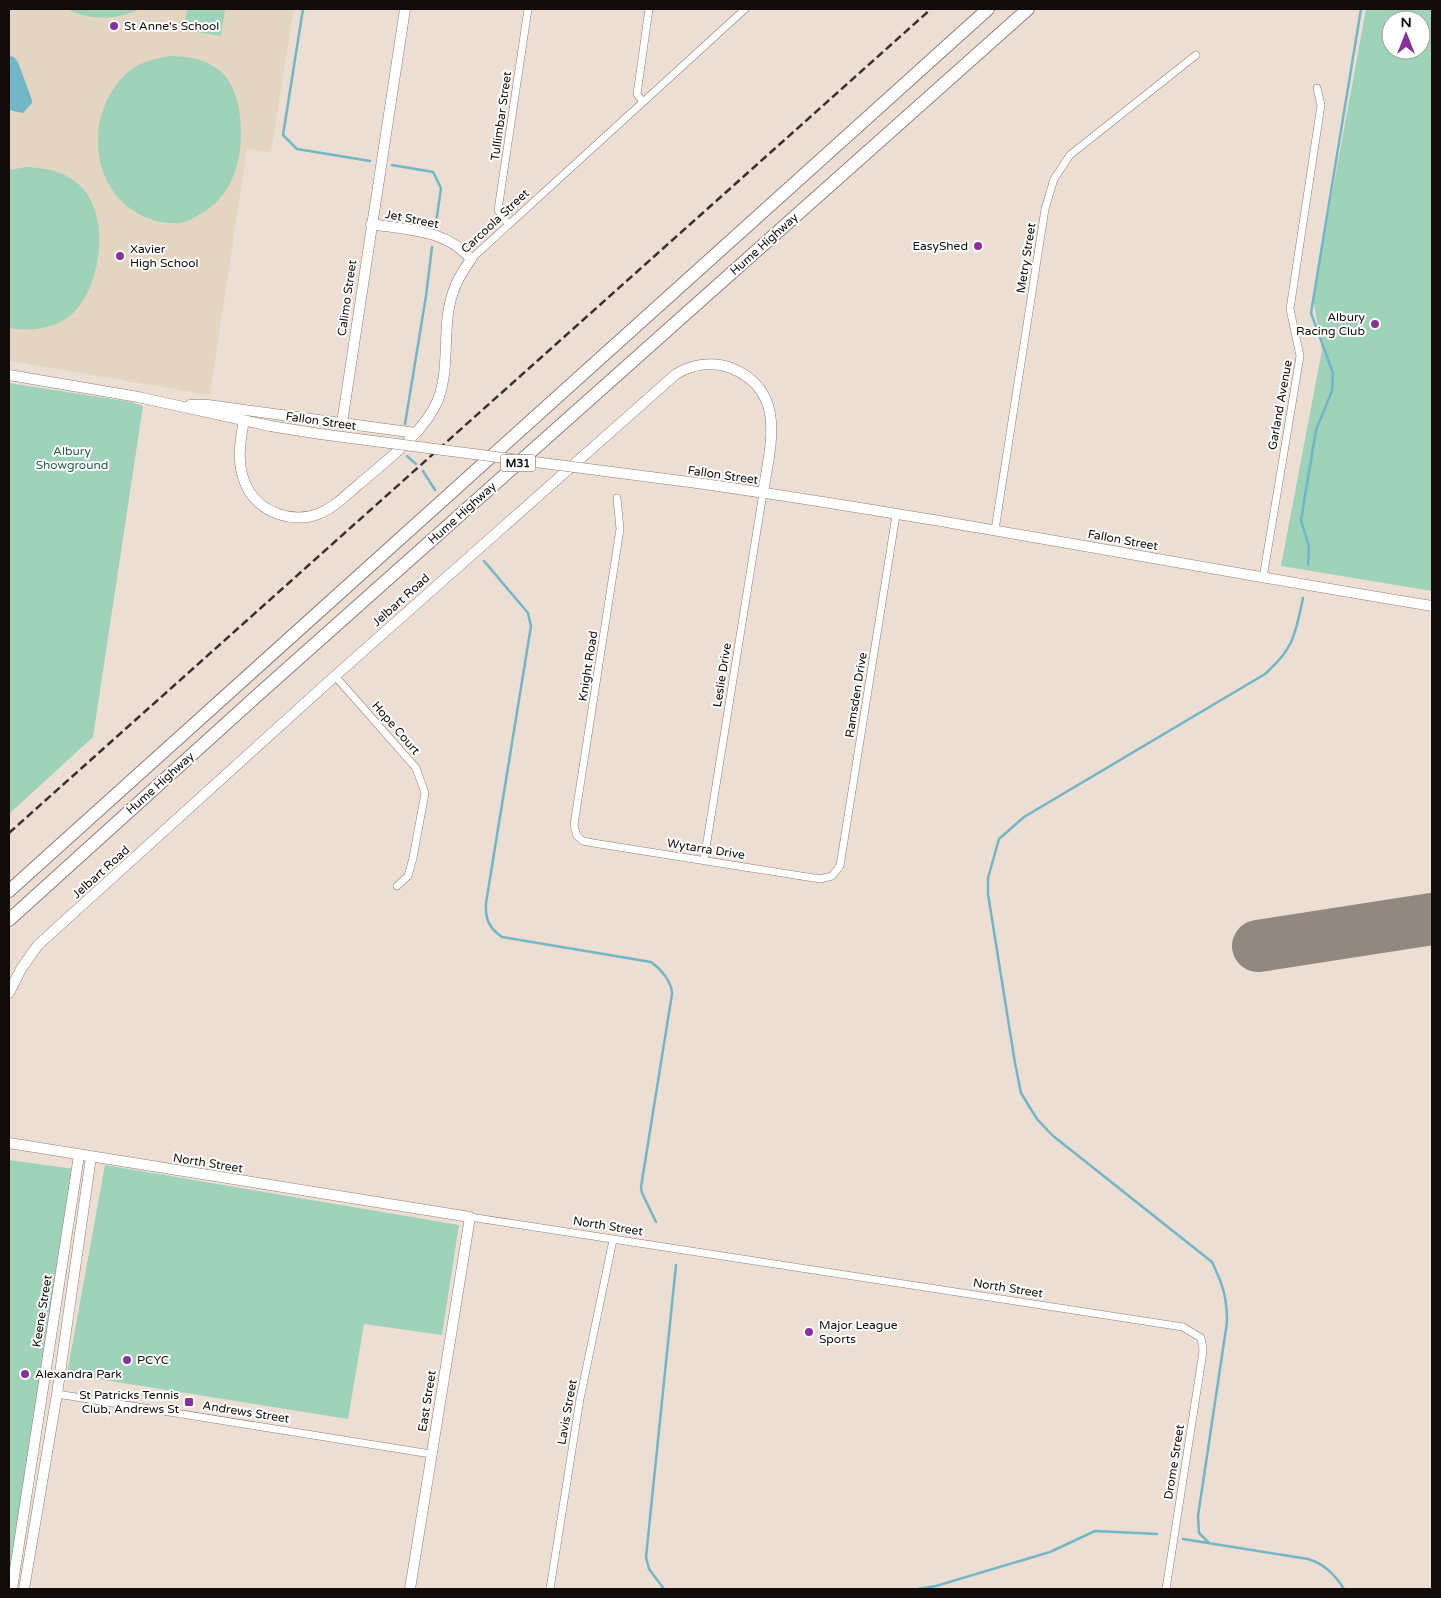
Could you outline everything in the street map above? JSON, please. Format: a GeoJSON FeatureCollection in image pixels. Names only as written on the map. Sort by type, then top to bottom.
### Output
{"type":"FeatureCollection","features":[{"type":"Feature","properties":{"kind":"highway","name":"Hume Highway"},"geometry":{"type":"LineString","coordinates":[[9,891],[988,9]]}},
{"type":"Feature","properties":{"kind":"highway","name":"Hume Highway"},"geometry":{"type":"LineString","coordinates":[[11,914],[1028,9]]}},
{"type":"Feature","properties":{"kind":"street","name":"Calimo Street"},"geometry":{"type":"LineString","coordinates":[[342,422],[404,9]]}},
{"type":"Feature","properties":{"kind":"street","name":"Tullimbar Street"},"geometry":{"type":"LineString","coordinates":[[508,224],[498,210],[528,9]]}},
{"type":"Feature","properties":{"kind":"street"},"geometry":{"type":"LineString","coordinates":[[643,102],[637,94],[649,9]]}},
{"type":"Feature","properties":{"kind":"street","name":"Carcoola Street"},"geometry":{"type":"LineString","coordinates":[[244,421],[239,455],[240,470],[245,485],[264,508],[275,513],[295,517],[316,514],[331,507],[380,467],[416,433],[427,420],[437,402],[444,381],[452,293],[460,275],[471,259],[745,9]]}},
{"type":"Feature","properties":{"kind":"street","name":"Metry Street"},"geometry":{"type":"LineString","coordinates":[[995,530],[1045,209],[1054,179],[1070,155],[1196,55]]}},
{"type":"Feature","properties":{"kind":"street","name":"Garland Avenue"},"geometry":{"type":"LineString","coordinates":[[1263,578],[1300,356],[1290,309],[1321,105],[1317,88]]}},
{"type":"Feature","properties":{"kind":"street","name":"Jet Street"},"geometry":{"type":"LineString","coordinates":[[371,224],[432,233],[448,239],[462,249],[471,259]]}},
{"type":"Feature","properties":{"kind":"street","name":"Jelbart Road"},"geometry":{"type":"LineString","coordinates":[[9,993],[21,969],[38,945],[335,676],[656,390],[685,368],[704,364],[718,364],[729,367],[749,377],[766,398],[772,422],[763,493]]}},
{"type":"Feature","properties":{"kind":"street","name":"Fallon Street"},"geometry":{"type":"LineString","coordinates":[[9,375],[85,387],[270,426],[763,493],[995,530],[1432,606]]}},
{"type":"Feature","properties":{"kind":"street"},"geometry":{"type":"LineString","coordinates":[[172,405],[208,405],[416,433]]}},
{"type":"Feature","properties":{"kind":"street","name":"Leslie Drive"},"geometry":{"type":"LineString","coordinates":[[704,860],[763,493]]}},
{"type":"Feature","properties":{"kind":"street","name":"Knight Road"},"geometry":{"type":"LineString","coordinates":[[577,836],[574,825],[620,530],[617,498]]}},
{"type":"Feature","properties":{"kind":"street","name":"Ramsden Drive"},"geometry":{"type":"LineString","coordinates":[[832,876],[840,866],[896,515]]}},
{"type":"Feature","properties":{"kind":"street","name":"Hope Court"},"geometry":{"type":"LineString","coordinates":[[335,676],[416,768],[425,793],[408,876],[397,886]]}},
{"type":"Feature","properties":{"kind":"street","name":"Wytarra Drive"},"geometry":{"type":"LineString","coordinates":[[577,836],[583,841],[593,843],[820,879],[832,876]]}},
{"type":"Feature","properties":{"kind":"street","name":"North Street"},"geometry":{"type":"LineString","coordinates":[[9,1143],[613,1240],[1183,1327],[1201,1338]]}},
{"type":"Feature","properties":{"kind":"street","name":"Keene Street"},"geometry":{"type":"LineString","coordinates":[[12,1589],[80,1155]]}},
{"type":"Feature","properties":{"kind":"street"},"geometry":{"type":"LineString","coordinates":[[24,1589],[57,1394],[91,1157]]}},
{"type":"Feature","properties":{"kind":"street","name":"East Street"},"geometry":{"type":"LineString","coordinates":[[410,1589],[470,1217]]}},
{"type":"Feature","properties":{"kind":"street","name":"Lavis Street"},"geometry":{"type":"LineString","coordinates":[[550,1589],[580,1399],[613,1240]]}},
{"type":"Feature","properties":{"kind":"street","name":"Drome Street"},"geometry":{"type":"LineString","coordinates":[[1166,1589],[1202,1358],[1201,1338]]}},
{"type":"Feature","properties":{"kind":"street"},"geometry":{"type":"LineString","coordinates":[[43,1392],[57,1394]]}},
{"type":"Feature","properties":{"kind":"street","name":"Andrews Street"},"geometry":{"type":"LineString","coordinates":[[57,1394],[431,1454]]}},
{"type":"Feature","properties":{"kind":"shaded area","name":"Xavier High School"},"geometry":{"type":"Polygon","coordinates":[[[9,9],[294,9],[271,152],[247,149],[210,395],[9,361],[9,9]]]}},
{"type":"Feature","properties":{"kind":"green space"},"geometry":{"type":"Polygon","coordinates":[[[67,9],[139,9],[121,16],[103,18],[76,13],[67,9]]]}},
{"type":"Feature","properties":{"kind":"green space"},"geometry":{"type":"Polygon","coordinates":[[[187,9],[225,9],[221,36],[184,30],[187,9]]]}},
{"type":"Feature","properties":{"kind":"green space","name":"Albury Racing Club"},"geometry":{"type":"Polygon","coordinates":[[[1366,9],[1432,9],[1432,591],[1281,566],[1322,350],[1313,298],[1366,9]]]}},
{"type":"Feature","properties":{"kind":"green space"},"geometry":{"type":"Polygon","coordinates":[[[171,56],[203,61],[224,74],[232,86],[237,99],[241,135],[237,166],[224,194],[213,205],[195,217],[179,223],[159,222],[148,218],[139,214],[122,201],[109,185],[101,165],[98,144],[100,123],[106,103],[117,84],[136,66],[150,60],[171,56]]]}},
{"type":"Feature","properties":{"kind":"green space"},"geometry":{"type":"Polygon","coordinates":[[[26,167],[54,171],[65,175],[77,183],[86,192],[92,203],[97,217],[99,232],[96,266],[92,283],[85,298],[75,311],[64,320],[44,328],[30,329],[9,328],[9,170],[26,167]]]}},
{"type":"Feature","properties":{"kind":"green space","name":"Albury Showground"},"geometry":{"type":"Polygon","coordinates":[[[9,383],[131,402],[143,406],[93,737],[9,814],[9,383]]]}},
{"type":"Feature","properties":{"kind":"green space","name":"Alexandra Park"},"geometry":{"type":"Polygon","coordinates":[[[9,1160],[74,1169],[9,1578],[9,1160]]]}},
{"type":"Feature","properties":{"kind":"green space"},"geometry":{"type":"Polygon","coordinates":[[[105,1165],[459,1225],[442,1335],[364,1324],[348,1419],[67,1374],[105,1165]]]}},
{"type":"Feature","properties":{"kind":"water"},"geometry":{"type":"Polygon","coordinates":[[[10,56],[14,57],[18,62],[32,100],[32,103],[23,113],[9,110],[10,56]]]}},
{"type":"Feature","properties":{"kind":"waterway"},"geometry":{"type":"LineString","coordinates":[[303,9],[283,135],[297,149],[370,161]]}},
{"type":"Feature","properties":{"kind":"waterway"},"geometry":{"type":"LineString","coordinates":[[1308,565],[1309,547],[1301,520],[1316,430],[1332,391],[1333,373],[1311,313],[1361,9]]}},
{"type":"Feature","properties":{"kind":"waterway"},"geometry":{"type":"LineString","coordinates":[[392,165],[433,172],[441,188],[436,223]]}},
{"type":"Feature","properties":{"kind":"waterway"},"geometry":{"type":"LineString","coordinates":[[405,424],[432,247]]}},
{"type":"Feature","properties":{"kind":"waterway"},"geometry":{"type":"LineString","coordinates":[[407,456],[416,464]]}},
{"type":"Feature","properties":{"kind":"waterway"},"geometry":{"type":"LineString","coordinates":[[423,471],[435,490]]}},
{"type":"Feature","properties":{"kind":"waterway"},"geometry":{"type":"LineString","coordinates":[[484,561],[528,613],[531,626],[486,903],[487,918],[491,927],[502,937],[651,962],[668,980],[672,994],[641,1187],[656,1222]]}},
{"type":"Feature","properties":{"kind":"waterway"},"geometry":{"type":"LineString","coordinates":[[1209,1543],[1199,1533],[1198,1516],[1227,1322],[1222,1284],[1212,1262],[1052,1135],[1037,1119],[1021,1093],[988,894],[988,878],[999,839],[1024,817],[1265,674],[1275,665],[1288,648],[1298,622],[1303,598]]}},
{"type":"Feature","properties":{"kind":"waterway"},"geometry":{"type":"LineString","coordinates":[[664,1589],[649,1569],[646,1557],[676,1265]]}},
{"type":"Feature","properties":{"kind":"waterway"},"geometry":{"type":"LineString","coordinates":[[918,1589],[936,1586],[1050,1552],[1095,1531],[1157,1534]]}},
{"type":"Feature","properties":{"kind":"waterway"},"geometry":{"type":"LineString","coordinates":[[1183,1539],[1308,1559],[1320,1564],[1329,1571],[1344,1589]]}},
{"type":"Feature","properties":{"kind":"taxiway"},"geometry":{"type":"LineString","coordinates":[[1427,920],[1432,919]]}},
{"type":"Feature","properties":{"kind":"runway"},"geometry":{"type":"LineString","coordinates":[[1258,946],[1432,919]]}},
{"type":"Feature","properties":{"kind":"railway"},"geometry":{"type":"LineString","coordinates":[[9,833],[931,9]]}},
{"type":"Feature","properties":{"kind":"place","name":"St Anne's School"},"geometry":{"type":"Point","coordinates":[114,26]}},
{"type":"Feature","properties":{"kind":"place","name":"EasyShed"},"geometry":{"type":"Point","coordinates":[978,246]}},
{"type":"Feature","properties":{"kind":"place","name":"Xavier High School"},"geometry":{"type":"Point","coordinates":[120,256]}},
{"type":"Feature","properties":{"kind":"place","name":"Albury Racing Club"},"geometry":{"type":"Point","coordinates":[1375,324]}},
{"type":"Feature","properties":{"kind":"place","name":"Major League Sports"},"geometry":{"type":"Point","coordinates":[809,1332]}},
{"type":"Feature","properties":{"kind":"place","name":"PCYC"},"geometry":{"type":"Point","coordinates":[127,1360]}},
{"type":"Feature","properties":{"kind":"place","name":"Alexandra Park"},"geometry":{"type":"Point","coordinates":[25,1374]}},
{"type":"Feature","properties":{"kind":"place","name":"St Patricks Tennis Club, Andrews St"},"geometry":{"type":"Point","coordinates":[189,1402]}}]}
